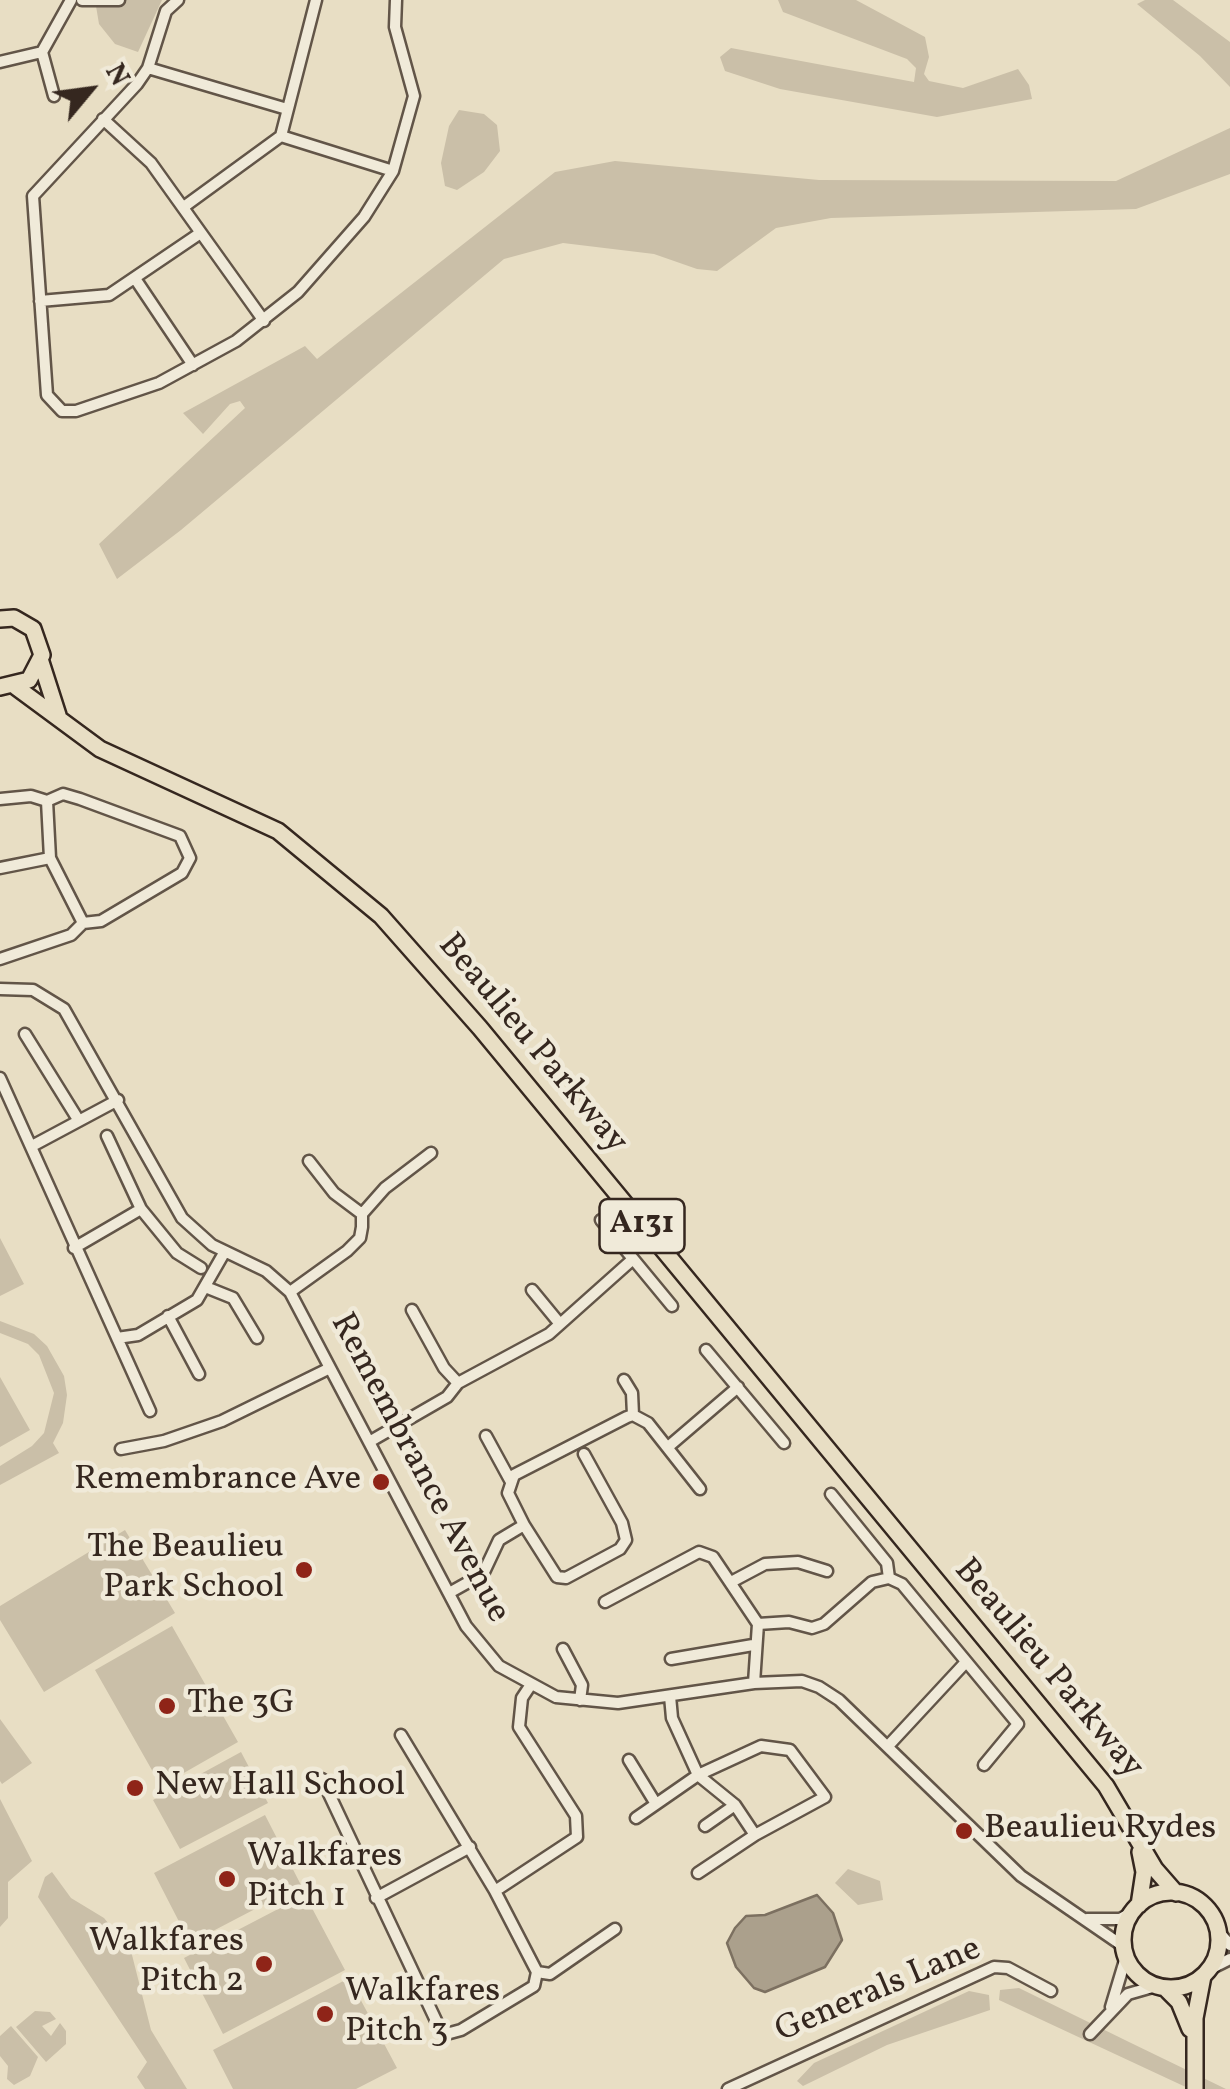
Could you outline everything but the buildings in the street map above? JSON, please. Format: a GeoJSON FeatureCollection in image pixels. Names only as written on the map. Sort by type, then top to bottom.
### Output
{"type":"FeatureCollection","features":[{"type":"Feature","properties":{"kind":"highway"},"geometry":{"type":"LineString","coordinates":[[5,615],[37,634],[50,699],[64,724]]}},
{"type":"Feature","properties":{"kind":"highway"},"geometry":{"type":"LineString","coordinates":[[8,687],[29,680],[41,662]]}},
{"type":"Feature","properties":{"kind":"highway","name":"Beaulieu Parkway"},"geometry":{"type":"LineString","coordinates":[[8,687],[100,749],[278,831],[381,916],[480,1028],[1106,1786],[1155,1869],[1176,1893]]}},
{"type":"Feature","properties":{"kind":"highway","name":"Beaulieu Parkway"},"geometry":{"type":"LineString","coordinates":[[1134,1829],[1144,1872],[1136,1908]]}},
{"type":"Feature","properties":{"kind":"highway"},"geometry":{"type":"LineString","coordinates":[[1196,2052],[1183,2008],[1138,1974],[1125,1951],[1136,1908],[1156,1895],[1176,1893],[1204,1906],[1218,1931],[1216,1955],[1206,1973],[1195,2018],[1196,2052],[1196,2089]]}},
{"type":"Feature","properties":{"kind":"highway"},"geometry":{"type":"LineString","coordinates":[[1160,1987],[1184,1986],[1206,1973]]}},
{"type":"Feature","properties":{"kind":"street"},"geometry":{"type":"LineString","coordinates":[[54,96],[42,52],[71,0]]}},
{"type":"Feature","properties":{"kind":"street"},"geometry":{"type":"LineString","coordinates":[[82,0],[119,0]]}},
{"type":"Feature","properties":{"kind":"street"},"geometry":{"type":"LineString","coordinates":[[178,0],[166,11],[148,68],[32,196],[47,395],[62,410],[76,411],[159,383],[264,320],[298,292],[364,217],[393,171],[414,96],[395,27],[396,0]]}},
{"type":"Feature","properties":{"kind":"street"},"geometry":{"type":"LineString","coordinates":[[185,206],[281,136],[316,0]]}},
{"type":"Feature","properties":{"kind":"street"},"geometry":{"type":"LineString","coordinates":[[0,62],[42,52]]}},
{"type":"Feature","properties":{"kind":"street"},"geometry":{"type":"LineString","coordinates":[[148,68],[287,109]]}},
{"type":"Feature","properties":{"kind":"street"},"geometry":{"type":"LineString","coordinates":[[103,119],[149,160],[264,320]]}},
{"type":"Feature","properties":{"kind":"street"},"geometry":{"type":"LineString","coordinates":[[281,136],[393,171]]}},
{"type":"Feature","properties":{"kind":"street"},"geometry":{"type":"LineString","coordinates":[[40,301],[109,295],[199,234]]}},
{"type":"Feature","properties":{"kind":"street"},"geometry":{"type":"LineString","coordinates":[[136,280],[193,365]]}},
{"type":"Feature","properties":{"kind":"street"},"geometry":{"type":"LineString","coordinates":[[0,799],[30,796],[47,801],[63,794],[80,798],[170,830],[180,836],[189,851],[182,873],[101,921],[83,923],[71,935],[0,959]]}},
{"type":"Feature","properties":{"kind":"street"},"geometry":{"type":"LineString","coordinates":[[47,801],[50,858],[83,923]]}},
{"type":"Feature","properties":{"kind":"street"},"geometry":{"type":"LineString","coordinates":[[0,868],[50,858]]}},
{"type":"Feature","properties":{"kind":"street","name":"Remembrance Avenue"},"geometry":{"type":"LineString","coordinates":[[0,989],[33,990],[64,1009],[182,1218],[224,1252],[266,1270],[290,1292],[449,1592],[480,1646],[499,1666],[556,1697],[618,1704],[754,1683],[802,1681],[819,1687],[888,1746],[1021,1876],[1046,1897],[1086,1918],[1125,1951]]}},
{"type":"Feature","properties":{"kind":"street"},"geometry":{"type":"LineString","coordinates":[[26,1034],[79,1120]]}},
{"type":"Feature","properties":{"kind":"street"},"geometry":{"type":"LineString","coordinates":[[0,1078],[150,1410]]}},
{"type":"Feature","properties":{"kind":"street"},"geometry":{"type":"LineString","coordinates":[[32,1146],[118,1100]]}},
{"type":"Feature","properties":{"kind":"street"},"geometry":{"type":"LineString","coordinates":[[107,1136],[140,1209],[177,1253],[202,1268]]}},
{"type":"Feature","properties":{"kind":"street"},"geometry":{"type":"LineString","coordinates":[[290,1292],[347,1252],[360,1238],[362,1214],[386,1188],[431,1153]]}},
{"type":"Feature","properties":{"kind":"street"},"geometry":{"type":"LineString","coordinates":[[310,1160],[334,1193],[362,1214]]}},
{"type":"Feature","properties":{"kind":"street"},"geometry":{"type":"LineString","coordinates":[[74,1248],[140,1209]]}},
{"type":"Feature","properties":{"kind":"street"},"geometry":{"type":"LineString","coordinates":[[601,1220],[672,1306]]}},
{"type":"Feature","properties":{"kind":"street"},"geometry":{"type":"LineString","coordinates":[[117,1338],[138,1335],[198,1300],[208,1288],[224,1252]]}},
{"type":"Feature","properties":{"kind":"street"},"geometry":{"type":"LineString","coordinates":[[369,1442],[448,1398],[458,1384],[536,1342],[634,1259]]}},
{"type":"Feature","properties":{"kind":"street"},"geometry":{"type":"LineString","coordinates":[[208,1288],[233,1298],[257,1338]]}},
{"type":"Feature","properties":{"kind":"street"},"geometry":{"type":"LineString","coordinates":[[532,1290],[560,1324]]}},
{"type":"Feature","properties":{"kind":"street"},"geometry":{"type":"LineString","coordinates":[[412,1310],[444,1368],[458,1384]]}},
{"type":"Feature","properties":{"kind":"street"},"geometry":{"type":"LineString","coordinates":[[168,1316],[199,1374]]}},
{"type":"Feature","properties":{"kind":"street"},"geometry":{"type":"LineString","coordinates":[[706,1350],[784,1443]]}},
{"type":"Feature","properties":{"kind":"street"},"geometry":{"type":"LineString","coordinates":[[121,1450],[164,1442],[222,1421],[330,1368]]}},
{"type":"Feature","properties":{"kind":"street"},"geometry":{"type":"LineString","coordinates":[[624,1380],[632,1393],[634,1415]]}},
{"type":"Feature","properties":{"kind":"street"},"geometry":{"type":"LineString","coordinates":[[668,1447],[738,1386]]}},
{"type":"Feature","properties":{"kind":"street"},"geometry":{"type":"LineString","coordinates":[[634,1415],[648,1423],[700,1489]]}},
{"type":"Feature","properties":{"kind":"street"},"geometry":{"type":"LineString","coordinates":[[510,1480],[634,1415]]}},
{"type":"Feature","properties":{"kind":"street"},"geometry":{"type":"LineString","coordinates":[[486,1436],[510,1480],[508,1493],[557,1578],[566,1578],[620,1550],[626,1540],[622,1523],[584,1454]]}},
{"type":"Feature","properties":{"kind":"street"},"geometry":{"type":"LineString","coordinates":[[831,1494],[888,1563],[889,1578]]}},
{"type":"Feature","properties":{"kind":"street"},"geometry":{"type":"LineString","coordinates":[[449,1592],[483,1574],[499,1540],[524,1525]]}},
{"type":"Feature","properties":{"kind":"street"},"geometry":{"type":"LineString","coordinates":[[604,1602],[698,1552],[713,1556],[758,1624],[753,1645],[754,1683]]}},
{"type":"Feature","properties":{"kind":"street"},"geometry":{"type":"LineString","coordinates":[[733,1581],[765,1564],[798,1562],[826,1571]]}},
{"type":"Feature","properties":{"kind":"street"},"geometry":{"type":"LineString","coordinates":[[758,1624],[789,1622],[812,1628],[824,1624],[872,1582],[889,1578],[902,1584],[1018,1724],[984,1765]]}},
{"type":"Feature","properties":{"kind":"street"},"geometry":{"type":"LineString","coordinates":[[671,1659],[753,1645]]}},
{"type":"Feature","properties":{"kind":"street"},"geometry":{"type":"LineString","coordinates":[[563,1649],[582,1685],[580,1700]]}},
{"type":"Feature","properties":{"kind":"street"},"geometry":{"type":"LineString","coordinates":[[888,1746],[966,1662]]}},
{"type":"Feature","properties":{"kind":"street"},"geometry":{"type":"LineString","coordinates":[[495,1891],[576,1837],[576,1816],[519,1727],[522,1698],[530,1686]]}},
{"type":"Feature","properties":{"kind":"street"},"geometry":{"type":"LineString","coordinates":[[670,1696],[672,1718],[698,1775],[735,1805],[755,1835]]}},
{"type":"Feature","properties":{"kind":"street"},"geometry":{"type":"LineString","coordinates":[[322,1779],[440,2028],[450,2033],[476,2021],[534,1986],[537,1972],[470,1847],[401,1735]]}},
{"type":"Feature","properties":{"kind":"street"},"geometry":{"type":"LineString","coordinates":[[636,1818],[698,1775],[762,1746],[790,1750],[825,1797],[755,1835],[698,1873]]}},
{"type":"Feature","properties":{"kind":"street"},"geometry":{"type":"LineString","coordinates":[[629,1760],[656,1804]]}},
{"type":"Feature","properties":{"kind":"street"},"geometry":{"type":"LineString","coordinates":[[705,1826],[735,1805]]}},
{"type":"Feature","properties":{"kind":"street"},"geometry":{"type":"LineString","coordinates":[[376,1898],[470,1847]]}},
{"type":"Feature","properties":{"kind":"street"},"geometry":{"type":"LineString","coordinates":[[1086,1918],[1120,1919],[1136,1908]]}},
{"type":"Feature","properties":{"kind":"street"},"geometry":{"type":"LineString","coordinates":[[537,1972],[550,1974],[615,1929]]}},
{"type":"Feature","properties":{"kind":"street"},"geometry":{"type":"LineString","coordinates":[[1218,1931],[1230,1945]]}},
{"type":"Feature","properties":{"kind":"street"},"geometry":{"type":"LineString","coordinates":[[1110,2008],[1125,1951]]}},
{"type":"Feature","properties":{"kind":"street"},"geometry":{"type":"LineString","coordinates":[[1206,1973],[1230,1960]]}},
{"type":"Feature","properties":{"kind":"street","name":"Generals Lane"},"geometry":{"type":"LineString","coordinates":[[728,2089],[994,1967],[1008,1968],[1050,1991]]}},
{"type":"Feature","properties":{"kind":"street"},"geometry":{"type":"LineString","coordinates":[[1090,2034],[1110,2008],[1128,1994],[1160,1987]]}},
{"type":"Feature","properties":{"kind":"shaded area"},"geometry":{"type":"Polygon","coordinates":[[[95,0],[162,0],[138,52],[115,44],[99,24],[95,0]]]}},
{"type":"Feature","properties":{"kind":"shaded area"},"geometry":{"type":"Polygon","coordinates":[[[778,0],[856,0],[925,37],[929,57],[924,74],[929,81],[963,88],[1018,69],[1029,85],[1032,99],[937,117],[780,89],[725,71],[720,57],[731,48],[914,82],[916,68],[907,59],[783,12],[778,0]]]}},
{"type":"Feature","properties":{"kind":"shaded area"},"geometry":{"type":"Polygon","coordinates":[[[1145,0],[1173,0],[1230,42],[1230,87],[1200,56],[1137,4],[1145,0]]]}},
{"type":"Feature","properties":{"kind":"shaded area"},"geometry":{"type":"Polygon","coordinates":[[[459,110],[484,114],[497,125],[500,151],[484,172],[457,190],[445,186],[441,163],[449,126],[459,110]]]}},
{"type":"Feature","properties":{"kind":"shaded area"},"geometry":{"type":"Polygon","coordinates":[[[1230,128],[1230,174],[1136,209],[831,218],[776,228],[717,271],[697,269],[654,254],[563,243],[504,259],[181,530],[117,579],[99,544],[245,408],[240,401],[230,404],[203,434],[183,413],[305,346],[317,359],[555,172],[615,161],[819,180],[1116,181],[1230,128]]]}},
{"type":"Feature","properties":{"kind":"shaded area"},"geometry":{"type":"Polygon","coordinates":[[[0,1238],[24,1284],[0,1296],[0,1238]]]}},
{"type":"Feature","properties":{"kind":"shaded area"},"geometry":{"type":"Polygon","coordinates":[[[0,1321],[34,1334],[47,1346],[64,1376],[67,1395],[63,1423],[53,1443],[59,1453],[0,1485],[0,1466],[32,1446],[44,1433],[54,1393],[39,1355],[28,1344],[0,1333],[0,1321]]]}},
{"type":"Feature","properties":{"kind":"shaded area"},"geometry":{"type":"Polygon","coordinates":[[[0,1377],[30,1430],[0,1447],[0,1377]]]}},
{"type":"Feature","properties":{"kind":"shaded area"},"geometry":{"type":"Polygon","coordinates":[[[125,1530],[175,1613],[44,1692],[0,1620],[0,1606],[125,1530]]]}},
{"type":"Feature","properties":{"kind":"shaded area","name":"The 3G"},"geometry":{"type":"Polygon","coordinates":[[[172,1626],[238,1742],[161,1786],[95,1670],[172,1626]]]}},
{"type":"Feature","properties":{"kind":"shaded area"},"geometry":{"type":"Polygon","coordinates":[[[0,1719],[32,1763],[2,1784],[0,1781],[0,1719]]]}},
{"type":"Feature","properties":{"kind":"shaded area"},"geometry":{"type":"Polygon","coordinates":[[[241,1752],[268,1803],[180,1849],[153,1800],[241,1752]]]}},
{"type":"Feature","properties":{"kind":"shaded area"},"geometry":{"type":"Polygon","coordinates":[[[0,1799],[32,1861],[8,1882],[8,1918],[0,1927],[0,1799]]]}},
{"type":"Feature","properties":{"kind":"shaded area","name":"Walkfares Pitch 1"},"geometry":{"type":"Polygon","coordinates":[[[265,1815],[301,1885],[190,1943],[154,1873],[265,1815]]]}},
{"type":"Feature","properties":{"kind":"shaded area"},"geometry":{"type":"Polygon","coordinates":[[[848,1869],[880,1881],[883,1900],[858,1905],[835,1883],[848,1869]]]}},
{"type":"Feature","properties":{"kind":"shaded area"},"geometry":{"type":"Polygon","coordinates":[[[52,1872],[71,1898],[104,1918],[131,1951],[151,2030],[187,2089],[145,2089],[137,2077],[147,2062],[38,1897],[45,1877],[52,1872]]]}},
{"type":"Feature","properties":{"kind":"shaded area","name":"Walkfares Pitch 2"},"geometry":{"type":"Polygon","coordinates":[[[305,1895],[345,1970],[223,2034],[184,1958],[305,1895]]]}},
{"type":"Feature","properties":{"kind":"shaded area"},"geometry":{"type":"Polygon","coordinates":[[[817,1895],[833,1913],[842,1940],[825,1967],[765,1992],[754,1988],[736,1967],[727,1943],[735,1928],[746,1916],[765,1915],[817,1895]]]}},
{"type":"Feature","properties":{"kind":"shaded area","name":"Walkfares Pitch 3"},"geometry":{"type":"Polygon","coordinates":[[[349,1978],[397,2068],[356,2089],[233,2089],[213,2050],[349,1978]]]}},
{"type":"Feature","properties":{"kind":"shaded area"},"geometry":{"type":"Polygon","coordinates":[[[1019,1988],[1226,2089],[1190,2089],[999,2000],[1000,1990],[1019,1988]]]}},
{"type":"Feature","properties":{"kind":"shaded area"},"geometry":{"type":"Polygon","coordinates":[[[969,1991],[989,1995],[990,2010],[887,2045],[803,2086],[797,2081],[814,2063],[969,1991]]]}},
{"type":"Feature","properties":{"kind":"shaded area"},"geometry":{"type":"Polygon","coordinates":[[[35,2011],[50,2012],[56,2019],[42,2026],[51,2036],[60,2023],[66,2031],[66,2044],[46,2062],[16,2027],[35,2011]]]}},
{"type":"Feature","properties":{"kind":"shaded area"},"geometry":{"type":"Polygon","coordinates":[[[11,2026],[38,2057],[30,2076],[14,2085],[7,2079],[8,2066],[0,2056],[0,2036],[11,2026]]]}},
{"type":"Feature","properties":{"kind":"place","name":"Remembrance Ave"},"geometry":{"type":"Point","coordinates":[381,1482]}},
{"type":"Feature","properties":{"kind":"place","name":"The Beaulieu Park School"},"geometry":{"type":"Point","coordinates":[304,1570]}},
{"type":"Feature","properties":{"kind":"place","name":"The 3G"},"geometry":{"type":"Point","coordinates":[167,1706]}},
{"type":"Feature","properties":{"kind":"place","name":"New Hall School"},"geometry":{"type":"Point","coordinates":[135,1788]}},
{"type":"Feature","properties":{"kind":"place","name":"Beaulieu Rydes"},"geometry":{"type":"Point","coordinates":[964,1831]}},
{"type":"Feature","properties":{"kind":"place","name":"Walkfares Pitch 1"},"geometry":{"type":"Point","coordinates":[227,1879]}},
{"type":"Feature","properties":{"kind":"place","name":"Walkfares Pitch 2"},"geometry":{"type":"Point","coordinates":[264,1964]}},
{"type":"Feature","properties":{"kind":"place","name":"Walkfares Pitch 3"},"geometry":{"type":"Point","coordinates":[325,2014]}}]}
